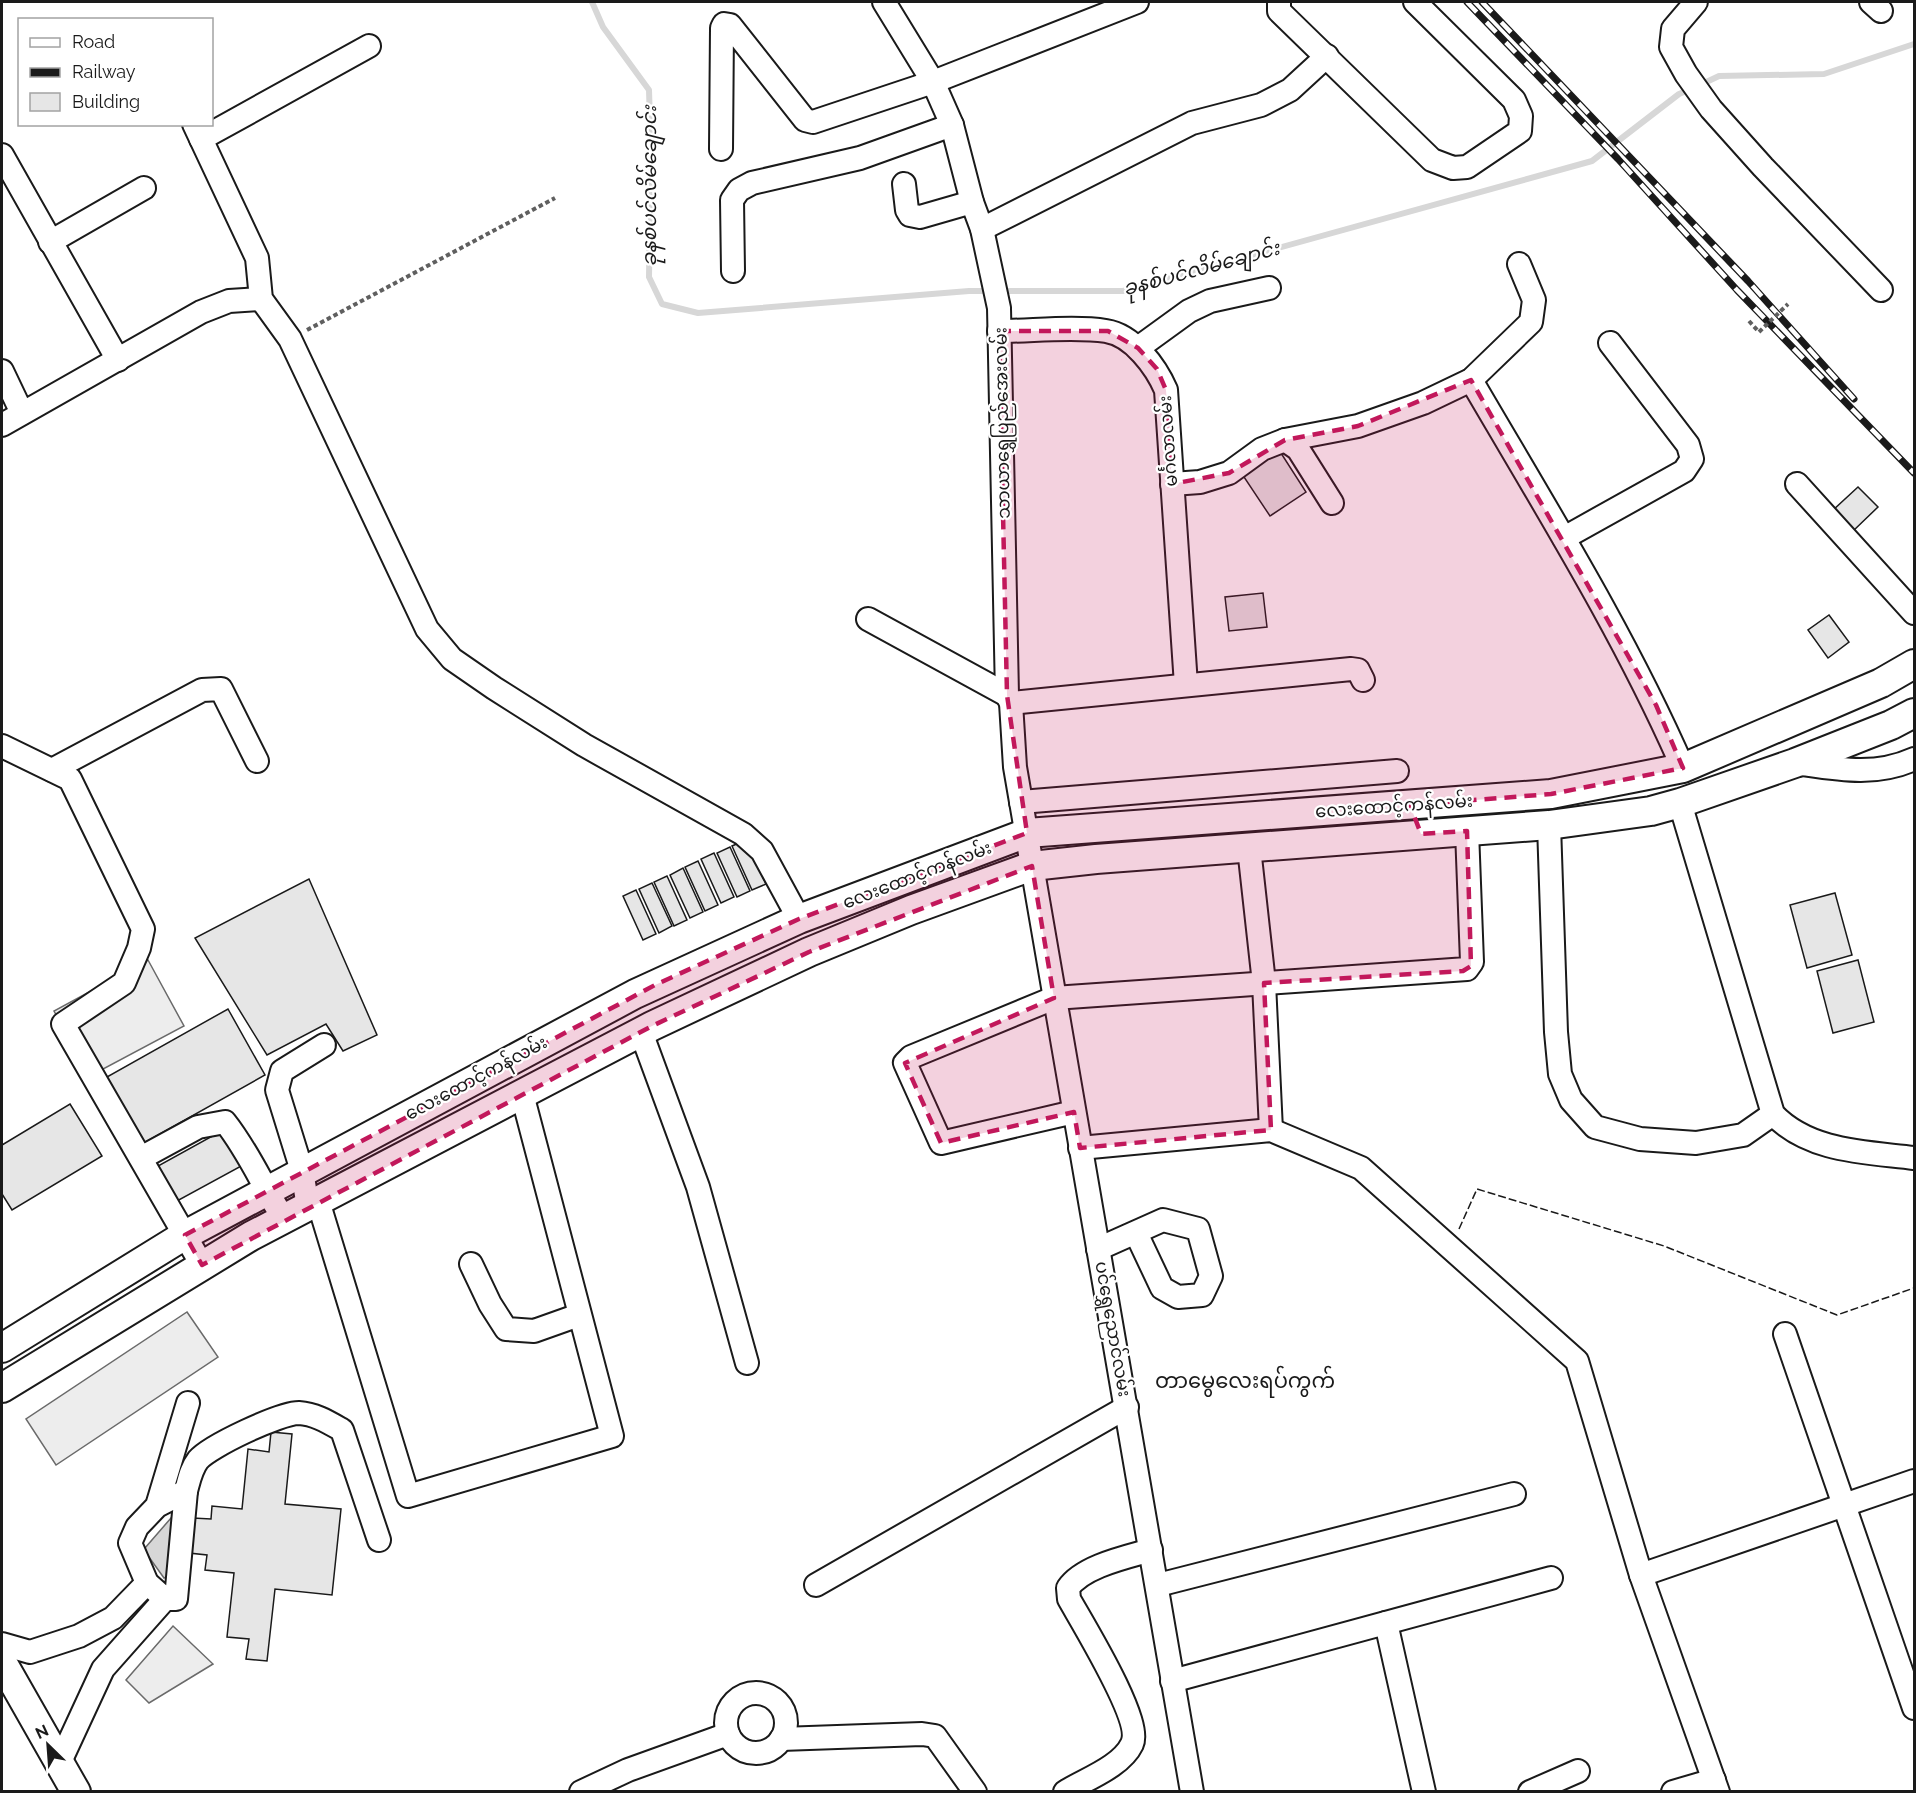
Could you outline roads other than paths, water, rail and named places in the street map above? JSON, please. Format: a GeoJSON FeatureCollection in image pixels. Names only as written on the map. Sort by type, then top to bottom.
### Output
{"type":"FeatureCollection","features":[{"type":"Feature","properties":{"kind":"main road","name":"လေးထောင့်ကန်လမ်း"},"geometry":{"type":"LineString","coordinates":[[8,1344],[185,1234],[635,994],[799,919],[1027,833],[1551,794],[1683,768],[1881,683],[1914,664]]}},
{"type":"Feature","properties":{"kind":"main road","name":"လေးထောင့်ကန်လမ်း"},"geometry":{"type":"LineString","coordinates":[[2,1388],[251,1236],[646,1029],[809,952],[911,910],[1032,866],[1549,825],[1651,810],[1680,803],[1795,762],[1891,725],[1914,713]]}},
{"type":"Feature","properties":{"kind":"main road"},"geometry":{"type":"LineString","coordinates":[[1261,847],[1269,816]]}},
{"type":"Feature","properties":{"kind":"main road"},"geometry":{"type":"LineString","coordinates":[[635,994],[646,1029]]}},
{"type":"Feature","properties":{"kind":"main road"},"geometry":{"type":"LineString","coordinates":[[235,1207],[251,1236]]}},
{"type":"Feature","properties":{"kind":"main road"},"geometry":{"type":"LineString","coordinates":[[2,1399],[41,1365]]}},
{"type":"Feature","properties":{"kind":"main road"},"geometry":{"type":"LineString","coordinates":[[2,1662],[76,1791]]}},
{"type":"Feature","properties":{"kind":"street","name":"သာယာရွှေပြည်အေးလမ်း"},"geometry":{"type":"LineString","coordinates":[[884,2],[933,82],[952,125],[972,202],[982,229],[999,308],[1009,699],[1016,767],[1032,866]]}},
{"type":"Feature","properties":{"kind":"street"},"geometry":{"type":"LineString","coordinates":[[721,149],[722,28],[724,24],[730,25],[805,120],[820,120],[933,82],[1137,2]]}},
{"type":"Feature","properties":{"kind":"street"},"geometry":{"type":"LineString","coordinates":[[1279,2],[1279,10],[1432,160],[1453,168],[1467,167],[1520,131],[1521,116],[1514,100],[1415,2]]}},
{"type":"Feature","properties":{"kind":"street"},"geometry":{"type":"LineString","coordinates":[[1696,2],[1674,29],[1671,47],[1686,74],[1710,109],[1881,290]]}},
{"type":"Feature","properties":{"kind":"street"},"geometry":{"type":"LineString","coordinates":[[213,124],[369,46]]}},
{"type":"Feature","properties":{"kind":"street"},"geometry":{"type":"LineString","coordinates":[[982,229],[1192,123],[1261,105],[1290,90],[1327,56]]}},
{"type":"Feature","properties":{"kind":"street"},"geometry":{"type":"LineString","coordinates":[[733,271],[732,200],[739,190],[752,183],[860,158],[952,125]]}},
{"type":"Feature","properties":{"kind":"street"},"geometry":{"type":"LineString","coordinates":[[198,132],[257,258],[261,299],[290,339],[427,629],[452,659],[584,745],[743,834],[762,851],[799,919]]}},
{"type":"Feature","properties":{"kind":"street"},"geometry":{"type":"LineString","coordinates":[[2,155],[118,360]]}},
{"type":"Feature","properties":{"kind":"street"},"geometry":{"type":"LineString","coordinates":[[904,184],[907,210],[910,216],[920,217],[972,202]]}},
{"type":"Feature","properties":{"kind":"street"},"geometry":{"type":"LineString","coordinates":[[50,242],[144,188]]}},
{"type":"Feature","properties":{"kind":"street"},"geometry":{"type":"LineString","coordinates":[[1172,483],[1200,482],[1229,473],[1262,450],[1285,440],[1358,426],[1422,403],[1471,380],[1531,322],[1534,300],[1519,264]]}},
{"type":"Feature","properties":{"kind":"street"},"geometry":{"type":"LineString","coordinates":[[1138,348],[1189,311],[1210,301],[1269,288]]}},
{"type":"Feature","properties":{"kind":"street"},"geometry":{"type":"LineString","coordinates":[[2,425],[201,312],[229,301],[261,299]]}},
{"type":"Feature","properties":{"kind":"street","name":"မင်္ဂလာလမ်း"},"geometry":{"type":"LineString","coordinates":[[999,331],[1108,331],[1138,348],[1157,369],[1166,390],[1186,685]]}},
{"type":"Feature","properties":{"kind":"street"},"geometry":{"type":"LineString","coordinates":[[1564,538],[1684,471],[1692,459],[1688,445],[1610,343]]}},
{"type":"Feature","properties":{"kind":"street"},"geometry":{"type":"LineString","coordinates":[[2,371],[22,412]]}},
{"type":"Feature","properties":{"kind":"street"},"geometry":{"type":"LineString","coordinates":[[1471,380],[1564,538],[1656,705],[1683,768]]}},
{"type":"Feature","properties":{"kind":"street"},"geometry":{"type":"LineString","coordinates":[[1285,440],[1298,449],[1332,503]]}},
{"type":"Feature","properties":{"kind":"street"},"geometry":{"type":"LineString","coordinates":[[1797,484],[1914,613]]}},
{"type":"Feature","properties":{"kind":"street"},"geometry":{"type":"LineString","coordinates":[[868,619],[1009,699],[1351,669],[1358,670],[1363,680]]}},
{"type":"Feature","properties":{"kind":"street"},"geometry":{"type":"LineString","coordinates":[[52,770],[202,690],[221,689],[257,761]]}},
{"type":"Feature","properties":{"kind":"street"},"geometry":{"type":"LineString","coordinates":[[2,746],[70,779],[143,929],[139,948],[124,983],[63,1022],[202,1265]]}},
{"type":"Feature","properties":{"kind":"street"},"geometry":{"type":"LineString","coordinates":[[1795,762],[1855,772],[1902,764],[1914,759]]}},
{"type":"Feature","properties":{"kind":"street"},"geometry":{"type":"LineString","coordinates":[[1021,802],[1397,771]]}},
{"type":"Feature","properties":{"kind":"street"},"geometry":{"type":"LineString","coordinates":[[1680,803],[1773,1114],[1789,1130],[1840,1149],[1914,1158]]}},
{"type":"Feature","properties":{"kind":"street"},"geometry":{"type":"LineString","coordinates":[[1410,805],[1421,834]]}},
{"type":"Feature","properties":{"kind":"street"},"geometry":{"type":"LineString","coordinates":[[1549,825],[1556,1032],[1560,1074],[1571,1100],[1595,1127],[1640,1139],[1674,1142],[1696,1143],[1743,1134],[1773,1114]]}},
{"type":"Feature","properties":{"kind":"street"},"geometry":{"type":"LineString","coordinates":[[1074,1112],[941,1143],[905,1063],[910,1057],[1054,998],[1463,971],[1471,966],[1467,831]]}},
{"type":"Feature","properties":{"kind":"street"},"geometry":{"type":"LineString","coordinates":[[1261,847],[1264,983],[1271,1130]]}},
{"type":"Feature","properties":{"kind":"street","name":"ပင်ရွှေညောင်လမ်း"},"geometry":{"type":"LineString","coordinates":[[1032,866],[1192,1791]]}},
{"type":"Feature","properties":{"kind":"street"},"geometry":{"type":"LineString","coordinates":[[646,1029],[698,1187],[747,1363]]}},
{"type":"Feature","properties":{"kind":"street"},"geometry":{"type":"LineString","coordinates":[[324,1045],[282,1071],[277,1090],[302,1171],[303,1209],[408,1496],[612,1436],[522,1094]]}},
{"type":"Feature","properties":{"kind":"street"},"geometry":{"type":"LineString","coordinates":[[141,1158],[198,1127],[225,1122],[244,1145],[266,1191],[303,1209]]}},
{"type":"Feature","properties":{"kind":"street"},"geometry":{"type":"LineString","coordinates":[[1080,1148],[1271,1130],[1361,1168],[1577,1361],[1641,1575],[1716,1786],[1672,1791]]}},
{"type":"Feature","properties":{"kind":"street"},"geometry":{"type":"LineString","coordinates":[[1098,1249],[1136,1233]]}},
{"type":"Feature","properties":{"kind":"street"},"geometry":{"type":"LineString","coordinates":[[471,1264],[490,1304],[506,1329],[534,1331],[579,1315]]}},
{"type":"Feature","properties":{"kind":"street"},"geometry":{"type":"LineString","coordinates":[[1785,1334],[1914,1708]]}},
{"type":"Feature","properties":{"kind":"street"},"geometry":{"type":"LineString","coordinates":[[157,1506],[188,1403]]}},
{"type":"Feature","properties":{"kind":"street"},"geometry":{"type":"LineString","coordinates":[[816,1585],[1127,1407]]}},
{"type":"Feature","properties":{"kind":"street"},"geometry":{"type":"LineString","coordinates":[[186,1491],[157,1506],[137,1527],[130,1543],[147,1583],[165,1599],[176,1599],[186,1491],[195,1466],[212,1450],[282,1416],[299,1413],[320,1417],[342,1430],[379,1540]]}},
{"type":"Feature","properties":{"kind":"street"},"geometry":{"type":"LineString","coordinates":[[1641,1575],[1914,1481]]}},
{"type":"Feature","properties":{"kind":"street"},"geometry":{"type":"LineString","coordinates":[[1158,1585],[1514,1494]]}},
{"type":"Feature","properties":{"kind":"street"},"geometry":{"type":"LineString","coordinates":[[1065,1791],[1122,1758],[1133,1743],[1134,1728],[1127,1707],[1070,1599],[1068,1588],[1073,1580],[1107,1563],[1151,1550]]}},
{"type":"Feature","properties":{"kind":"street"},"geometry":{"type":"LineString","coordinates":[[1172,1681],[1551,1578]]}},
{"type":"Feature","properties":{"kind":"street"},"geometry":{"type":"LineString","coordinates":[[2,1644],[30,1652],[80,1636],[114,1618],[147,1583]]}},
{"type":"Feature","properties":{"kind":"street"},"geometry":{"type":"LineString","coordinates":[[60,1764],[103,1669],[165,1599]]}},
{"type":"Feature","properties":{"kind":"street"},"geometry":{"type":"LineString","coordinates":[[1386,1623],[1425,1791]]}},
{"type":"Feature","properties":{"kind":"street"},"geometry":{"type":"LineString","coordinates":[[754,1693],[772,1697],[784,1711],[785,1730],[782,1738],[775,1746],[758,1753],[740,1748],[728,1734],[726,1716],[730,1707],[736,1700],[754,1693]]}},
{"type":"Feature","properties":{"kind":"street"},"geometry":{"type":"LineString","coordinates":[[581,1791],[628,1770],[728,1734]]}},
{"type":"Feature","properties":{"kind":"street"},"geometry":{"type":"LineString","coordinates":[[782,1738],[922,1734],[935,1736],[975,1791]]}},
{"type":"Feature","properties":{"kind":"street"},"geometry":{"type":"LineString","coordinates":[[1530,1791],[1578,1771]]}},
{"type":"Feature","properties":{"kind":"waterway","name":"ခုနစ်ပင်လိမ်ချောင်း"},"geometry":{"type":"LineString","coordinates":[[592,2],[603,27],[649,90],[651,154],[649,277],[662,304],[698,313],[969,291],[1123,291],[1592,161],[1679,94],[1691,89]]}},
{"type":"Feature","properties":{"kind":"waterway","name":"ခုနစ်ပင်လိမ်ချောင်း"},"geometry":{"type":"LineString","coordinates":[[1700,85],[1719,76],[1824,74],[1914,44]]}},
{"type":"Feature","properties":{"kind":"railway"},"geometry":{"type":"LineString","coordinates":[[1467,2],[1618,159],[1737,290],[1914,473]]}},
{"type":"Feature","properties":{"kind":"railway"},"geometry":{"type":"LineString","coordinates":[[1482,2],[1748,281],[1854,399]]}},
{"type":"Feature","properties":{"kind":"district","name":"တာမွေလေးရပ်ကွက်"},"geometry":{"type":"Point","coordinates":[1245,1381]}}]}
